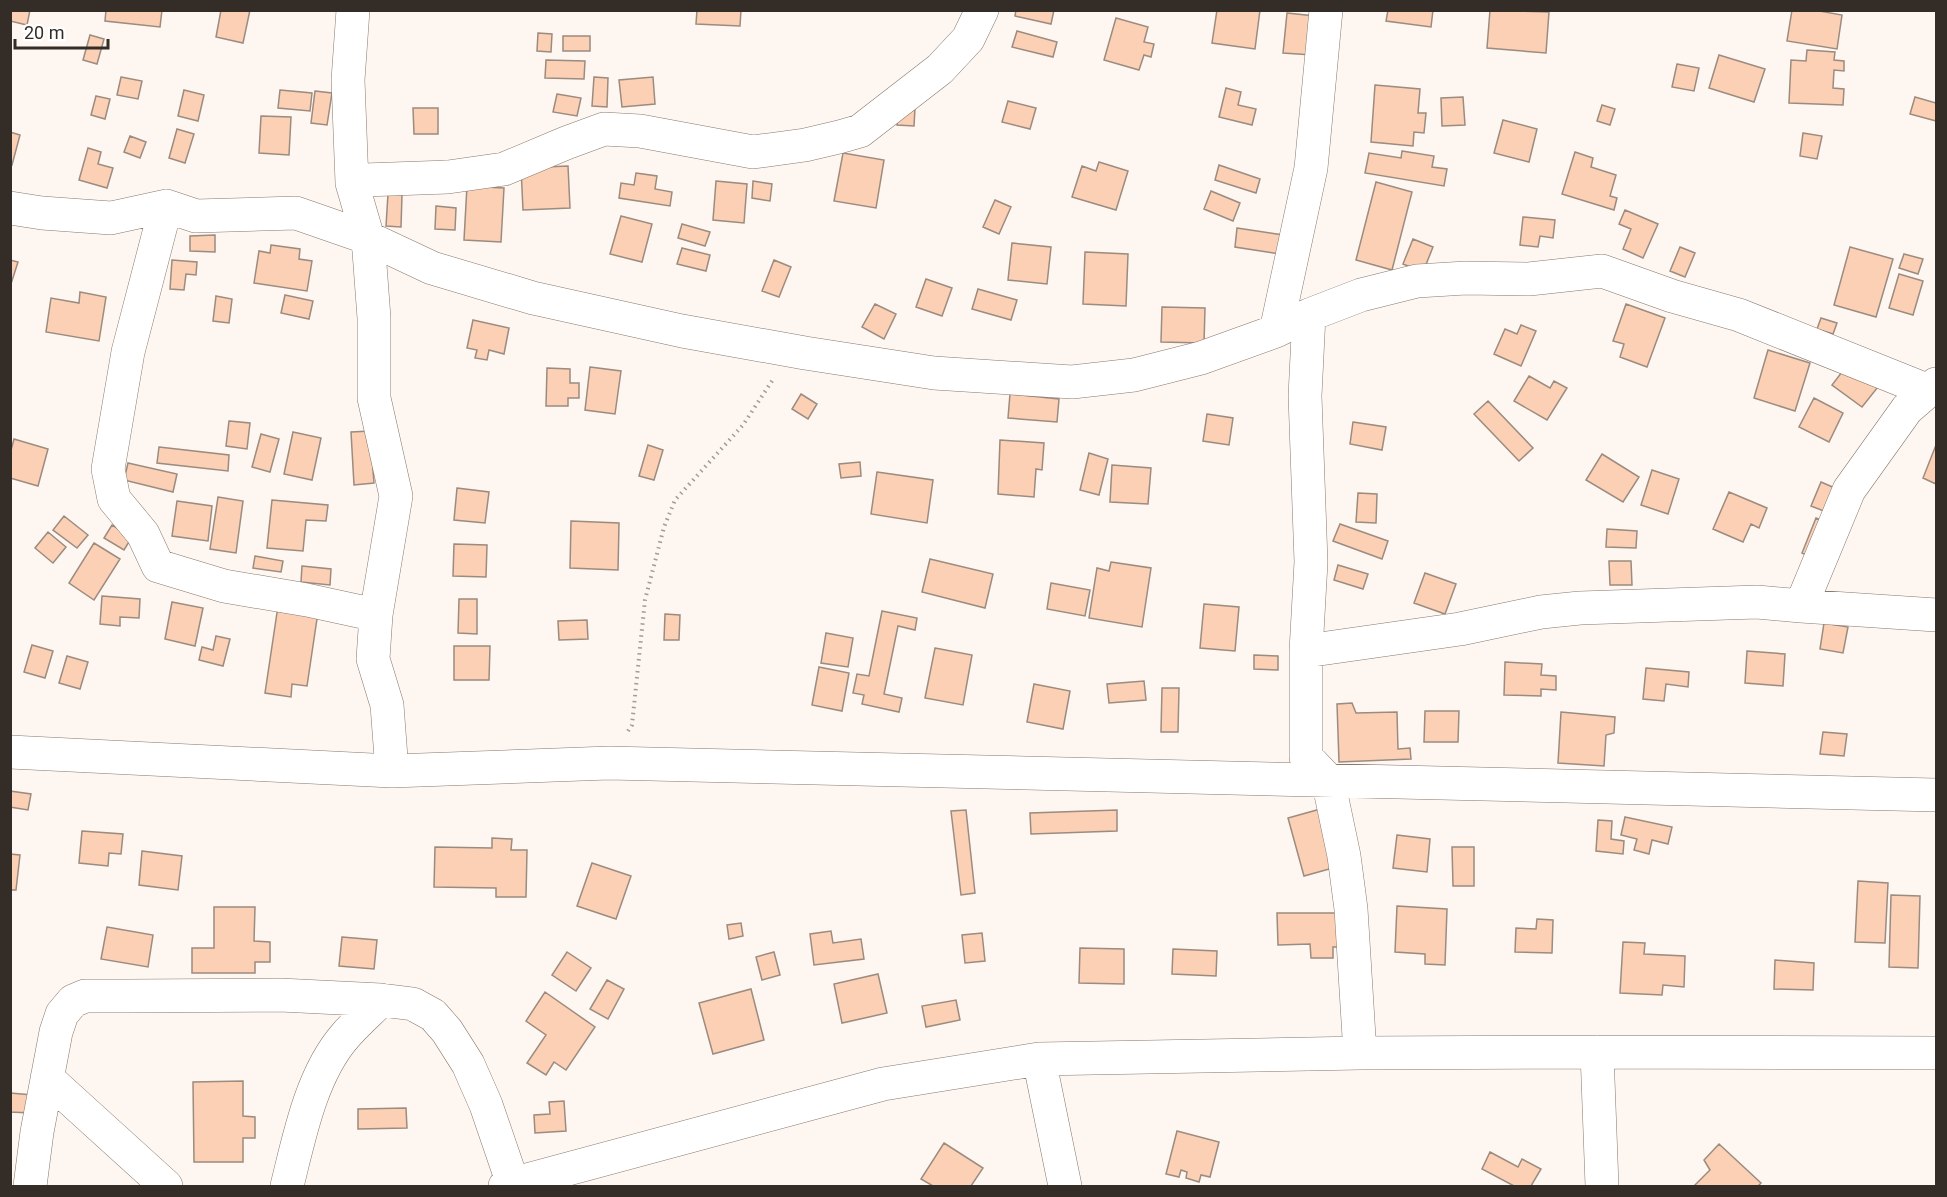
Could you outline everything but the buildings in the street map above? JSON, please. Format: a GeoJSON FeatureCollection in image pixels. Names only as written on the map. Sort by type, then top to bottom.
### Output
{"type":"FeatureCollection","features":[{"type":"Feature","properties":{"kind":"street"},"geometry":{"type":"LineString","coordinates":[[353,10],[348,80],[352,183],[368,238],[374,318],[374,398],[396,496],[376,615],[373,659],[387,705],[392,771]]}},
{"type":"Feature","properties":{"kind":"street"},"geometry":{"type":"LineString","coordinates":[[352,183],[364,180],[448,177],[504,169],[566,142],[604,129],[640,131],[753,152],[805,145],[839,137],[860,130],[940,69],[968,39],[982,10]]}},
{"type":"Feature","properties":{"kind":"street"},"geometry":{"type":"LineString","coordinates":[[1276,331],[1311,168],[1326,10]]}},
{"type":"Feature","properties":{"kind":"street"},"geometry":{"type":"LineString","coordinates":[[166,206],[128,352],[108,469],[114,499],[143,534],[158,566],[224,586],[307,600],[376,615]]}},
{"type":"Feature","properties":{"kind":"street"},"geometry":{"type":"LineString","coordinates":[[10,208],[42,213],[111,218],[166,206],[196,216],[296,213],[368,238],[432,268],[523,296],[682,331],[934,373],[1072,382],[1134,375],[1201,358],[1276,331],[1360,295],[1417,281],[1466,278],[1529,279],[1602,271],[1672,296],[1739,315],[1933,388]]}},
{"type":"Feature","properties":{"kind":"street"},"geometry":{"type":"LineString","coordinates":[[1309,315],[1305,396],[1311,561],[1306,651],[1306,757],[1328,780],[1349,884],[1360,1053]]}},
{"type":"Feature","properties":{"kind":"street"},"geometry":{"type":"LineString","coordinates":[[1801,606],[1849,490],[1907,409],[1933,388]]}},
{"type":"Feature","properties":{"kind":"street"},"geometry":{"type":"LineString","coordinates":[[1306,651],[1460,629],[1541,612],[1580,608],[1757,602],[1936,615]]}},
{"type":"Feature","properties":{"kind":"street"},"geometry":{"type":"LineString","coordinates":[[10,752],[392,771],[609,763],[1936,795]]}},
{"type":"Feature","properties":{"kind":"street"},"geometry":{"type":"LineString","coordinates":[[30,1186],[37,1132],[56,1032],[62,1014],[73,1001],[85,996],[280,995],[381,1000],[412,1004],[433,1015],[447,1031],[468,1064],[486,1105],[509,1185],[883,1084],[1039,1059],[1360,1053],[1936,1053]]}},
{"type":"Feature","properties":{"kind":"street"},"geometry":{"type":"LineString","coordinates":[[287,1186],[297,1142],[316,1086],[328,1061],[344,1037],[381,1000]]}},
{"type":"Feature","properties":{"kind":"street"},"geometry":{"type":"LineString","coordinates":[[1597,1052],[1602,1186]]}},
{"type":"Feature","properties":{"kind":"street"},"geometry":{"type":"LineString","coordinates":[[1039,1059],[1065,1186]]}},
{"type":"Feature","properties":{"kind":"street"},"geometry":{"type":"LineString","coordinates":[[47,1078],[166,1186]]}},
{"type":"Feature","properties":{"kind":"path"},"geometry":{"type":"LineString","coordinates":[[609,763],[632,725],[645,600],[664,527],[675,500],[743,424],[792,351]]}}]}
